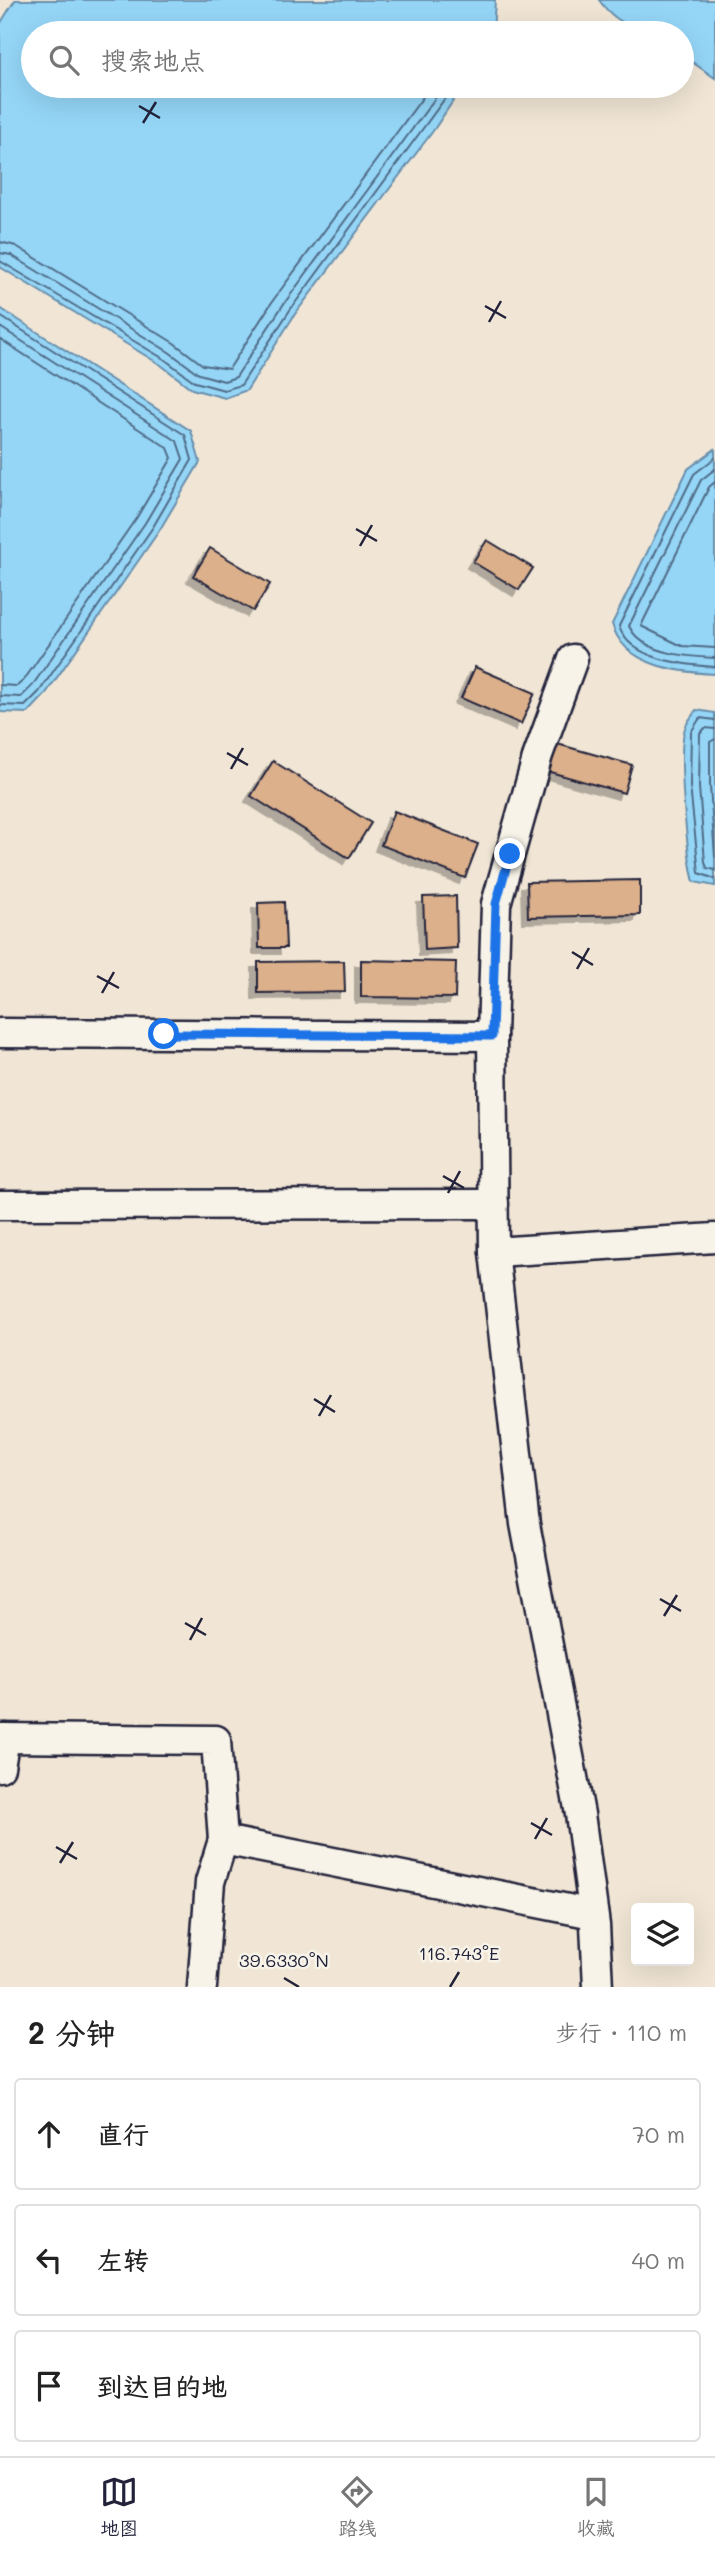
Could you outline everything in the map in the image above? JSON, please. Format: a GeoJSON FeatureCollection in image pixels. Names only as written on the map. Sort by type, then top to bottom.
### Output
{"type":"FeatureCollection","features":[{"type":"Feature","properties":{"kind":"street"},"geometry":{"type":"LineString","coordinates":[[573,659],[538,755],[496,904],[492,1036],[494,1252],[525,1524],[580,1814],[593,1914],[598,1987]]}},
{"type":"Feature","properties":{"kind":"street"},"geometry":{"type":"LineString","coordinates":[[0,1033],[492,1036]]}},
{"type":"Feature","properties":{"kind":"street"},"geometry":{"type":"LineString","coordinates":[[0,1205],[494,1204]]}},
{"type":"Feature","properties":{"kind":"street"},"geometry":{"type":"LineString","coordinates":[[494,1252],[715,1238]]}},
{"type":"Feature","properties":{"kind":"street"},"geometry":{"type":"LineString","coordinates":[[0,1767],[2,1738],[216,1740],[223,1840],[210,1882],[202,1987]]}},
{"type":"Feature","properties":{"kind":"street"},"geometry":{"type":"LineString","coordinates":[[223,1840],[593,1914]]}},
{"type":"Feature","properties":{"kind":"water"},"geometry":{"type":"Polygon","coordinates":[[[15,0],[495,0],[494,21],[21,21],[21,98],[455,98],[295,314],[247,390],[225,398],[192,389],[161,365],[0,267],[0,24],[15,0]]]}},
{"type":"Feature","properties":{"kind":"water"},"geometry":{"type":"Polygon","coordinates":[[[599,0],[715,0],[715,78],[694,63],[694,21],[621,21],[599,0]]]}},
{"type":"Feature","properties":{"kind":"water"},"geometry":{"type":"Polygon","coordinates":[[[0,308],[191,431],[200,462],[159,531],[44,696],[28,713],[0,712],[0,308]]]}},
{"type":"Feature","properties":{"kind":"water"},"geometry":{"type":"Polygon","coordinates":[[[715,449],[715,674],[669,668],[640,658],[618,638],[612,624],[688,469],[715,449]]]}},
{"type":"Feature","properties":{"kind":"water"},"geometry":{"type":"Polygon","coordinates":[[[696,710],[715,713],[715,886],[694,882],[686,828],[682,780],[683,740],[686,726],[696,710]]]}},
{"type":"Feature","properties":{"kind":"building"},"geometry":{"type":"Polygon","coordinates":[[[487,540],[533,568],[519,590],[473,562],[487,540]]]}},
{"type":"Feature","properties":{"kind":"building"},"geometry":{"type":"Polygon","coordinates":[[[210,548],[270,584],[253,611],[193,576],[210,548]]]}},
{"type":"Feature","properties":{"kind":"building"},"geometry":{"type":"Polygon","coordinates":[[[475,667],[535,693],[521,724],[461,698],[475,667]]]}},
{"type":"Feature","properties":{"kind":"building"},"geometry":{"type":"Polygon","coordinates":[[[550,742],[632,765],[624,793],[543,770],[550,742]]]}},
{"type":"Feature","properties":{"kind":"building"},"geometry":{"type":"Polygon","coordinates":[[[273,761],[371,823],[349,858],[251,796],[273,761]]]}},
{"type":"Feature","properties":{"kind":"building"},"geometry":{"type":"Polygon","coordinates":[[[394,811],[478,844],[465,878],[381,845],[394,811]]]}},
{"type":"Feature","properties":{"kind":"building"},"geometry":{"type":"Polygon","coordinates":[[[640,880],[640,915],[528,917],[527,882],[640,880]]]}},
{"type":"Feature","properties":{"kind":"building"},"geometry":{"type":"Polygon","coordinates":[[[456,896],[457,948],[425,950],[423,897],[456,896]]]}},
{"type":"Feature","properties":{"kind":"building"},"geometry":{"type":"Polygon","coordinates":[[[284,902],[286,948],[259,948],[258,903],[284,902]]]}},
{"type":"Feature","properties":{"kind":"building"},"geometry":{"type":"Polygon","coordinates":[[[361,960],[456,962],[455,998],[361,997],[361,960]]]}},
{"type":"Feature","properties":{"kind":"building"},"geometry":{"type":"Polygon","coordinates":[[[344,961],[345,992],[258,993],[258,962],[344,961]]]}},
{"type":"Feature","properties":{"kind":"route"},"geometry":{"type":"LineString","coordinates":[[164,1034],[492,1036],[496,904],[510,854]]}}]}
